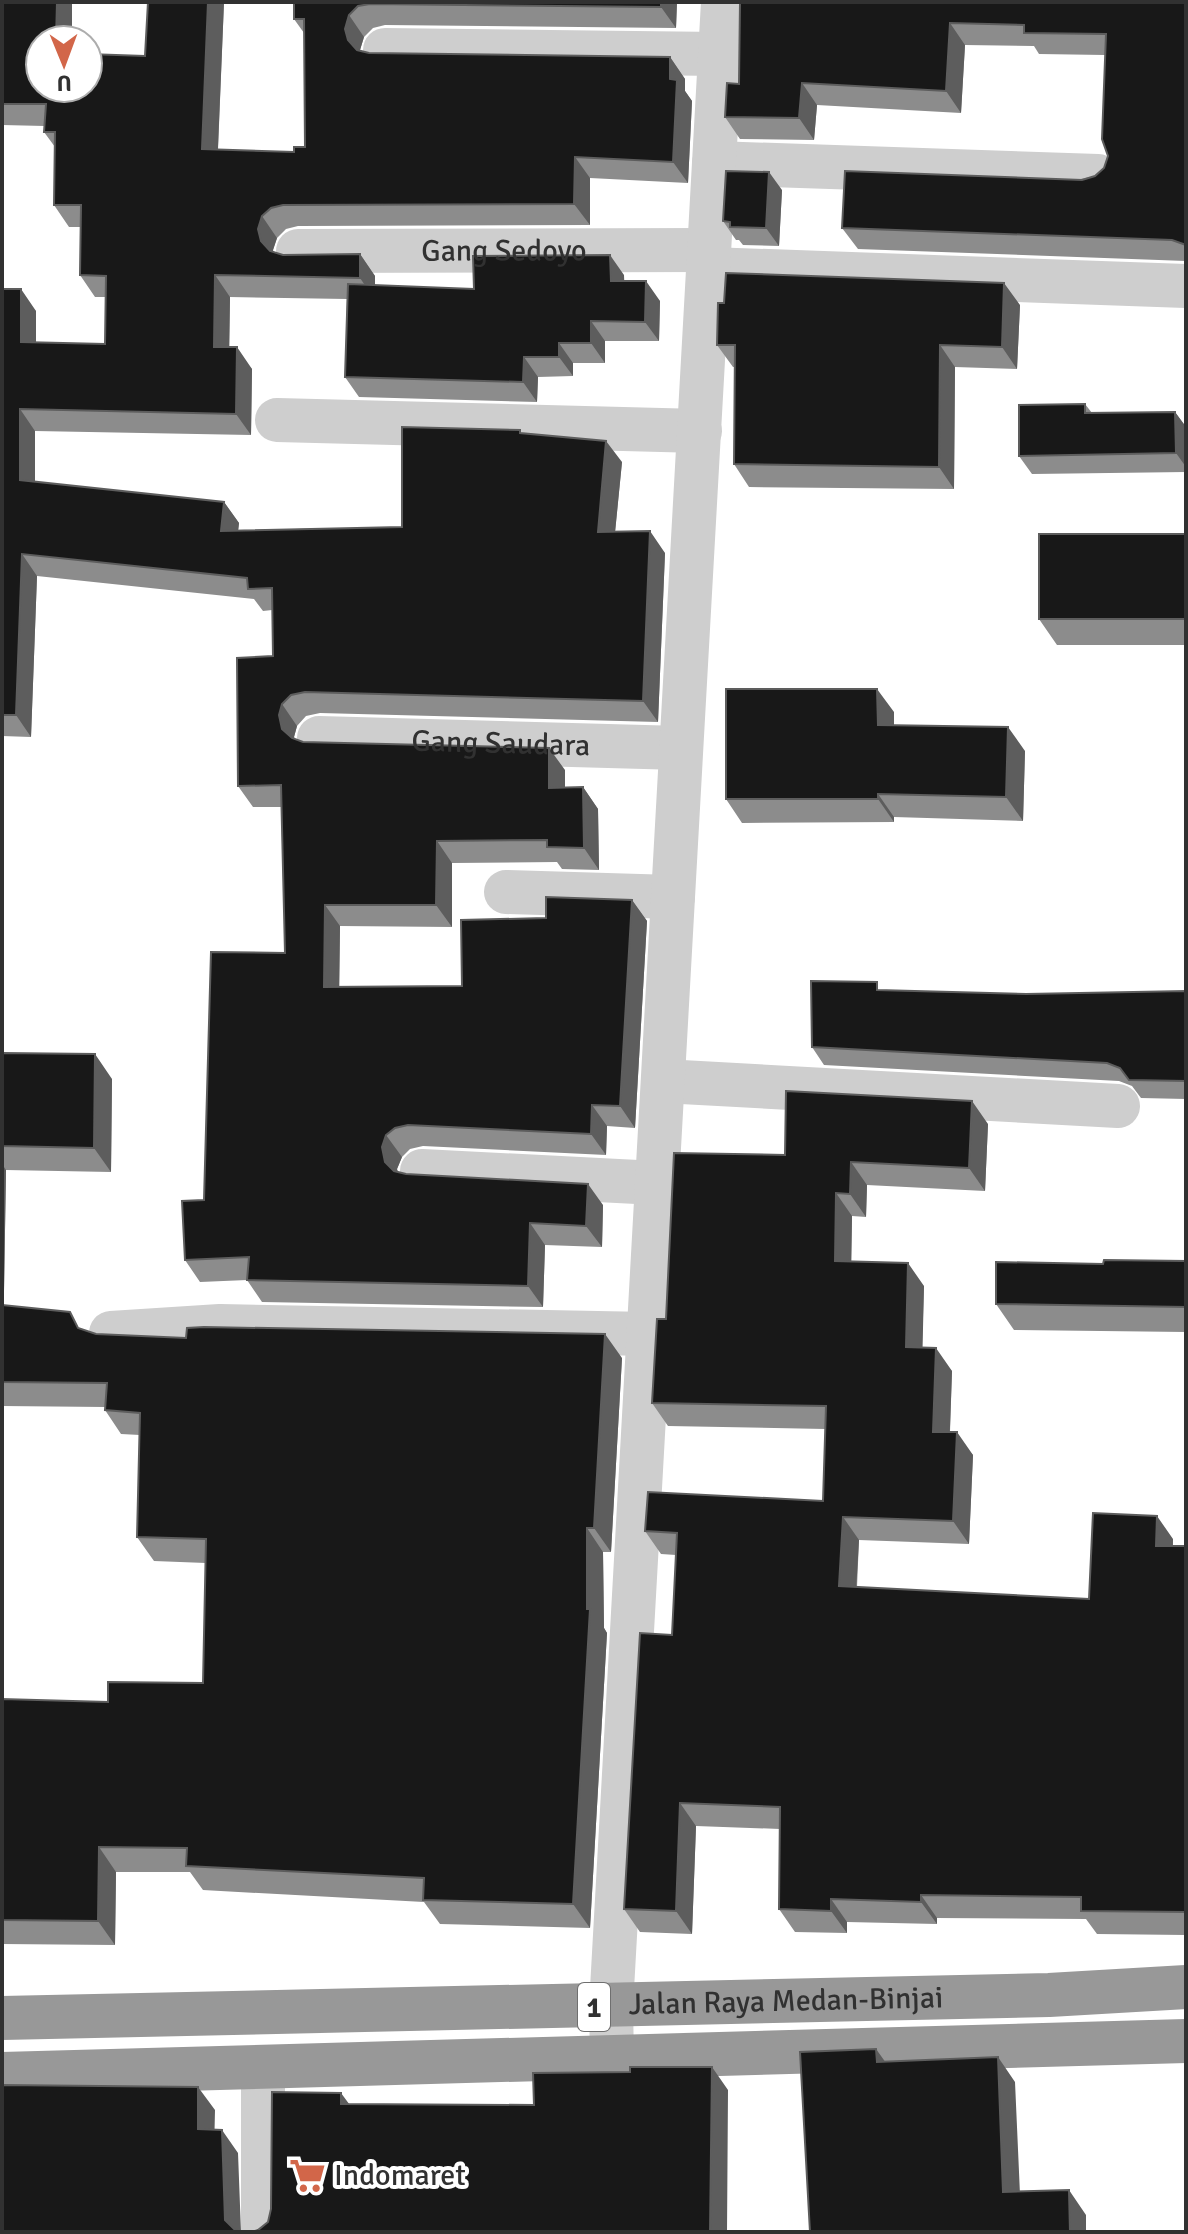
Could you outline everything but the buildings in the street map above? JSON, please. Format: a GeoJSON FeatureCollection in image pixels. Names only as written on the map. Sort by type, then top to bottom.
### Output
{"type":"FeatureCollection","features":[{"type":"Feature","properties":{"kind":"highway","name":"Jalan Raya Medan-Binjai"},"geometry":{"type":"LineString","coordinates":[[2,2018],[611,2007],[929,1995],[1049,1995],[1186,1987]]}},
{"type":"Feature","properties":{"kind":"highway","name":"Jalan Raya Medan-Binjai"},"geometry":{"type":"LineString","coordinates":[[2,2074],[1186,2041]]}},
{"type":"Feature","properties":{"kind":"street"},"geometry":{"type":"LineString","coordinates":[[612,2057],[611,2007],[723,2]]}},
{"type":"Feature","properties":{"kind":"street"},"geometry":{"type":"LineString","coordinates":[[385,50],[720,54]]}},
{"type":"Feature","properties":{"kind":"street"},"geometry":{"type":"LineString","coordinates":[[714,163],[1098,176]]}},
{"type":"Feature","properties":{"kind":"street","name":"Gang Sedoyo"},"geometry":{"type":"LineString","coordinates":[[298,251],[709,260],[1186,286]]}},
{"type":"Feature","properties":{"kind":"street"},"geometry":{"type":"LineString","coordinates":[[277,420],[700,431]]}},
{"type":"Feature","properties":{"kind":"street","name":"Gang Saudara"},"geometry":{"type":"LineString","coordinates":[[319,738],[681,748]]}},
{"type":"Feature","properties":{"kind":"street"},"geometry":{"type":"LineString","coordinates":[[506,892],[673,897]]}},
{"type":"Feature","properties":{"kind":"street"},"geometry":{"type":"LineString","coordinates":[[663,1081],[1118,1106]]}},
{"type":"Feature","properties":{"kind":"street"},"geometry":{"type":"LineString","coordinates":[[422,1171],[657,1183]]}},
{"type":"Feature","properties":{"kind":"street"},"geometry":{"type":"LineString","coordinates":[[111,1333],[220,1326],[649,1334]]}},
{"type":"Feature","properties":{"kind":"street"},"geometry":{"type":"LineString","coordinates":[[263,2069],[263,2232]]}},
{"type":"Feature","properties":{"kind":"place","name":"Indomaret"},"geometry":{"type":"Point","coordinates":[308,2175]}}]}
